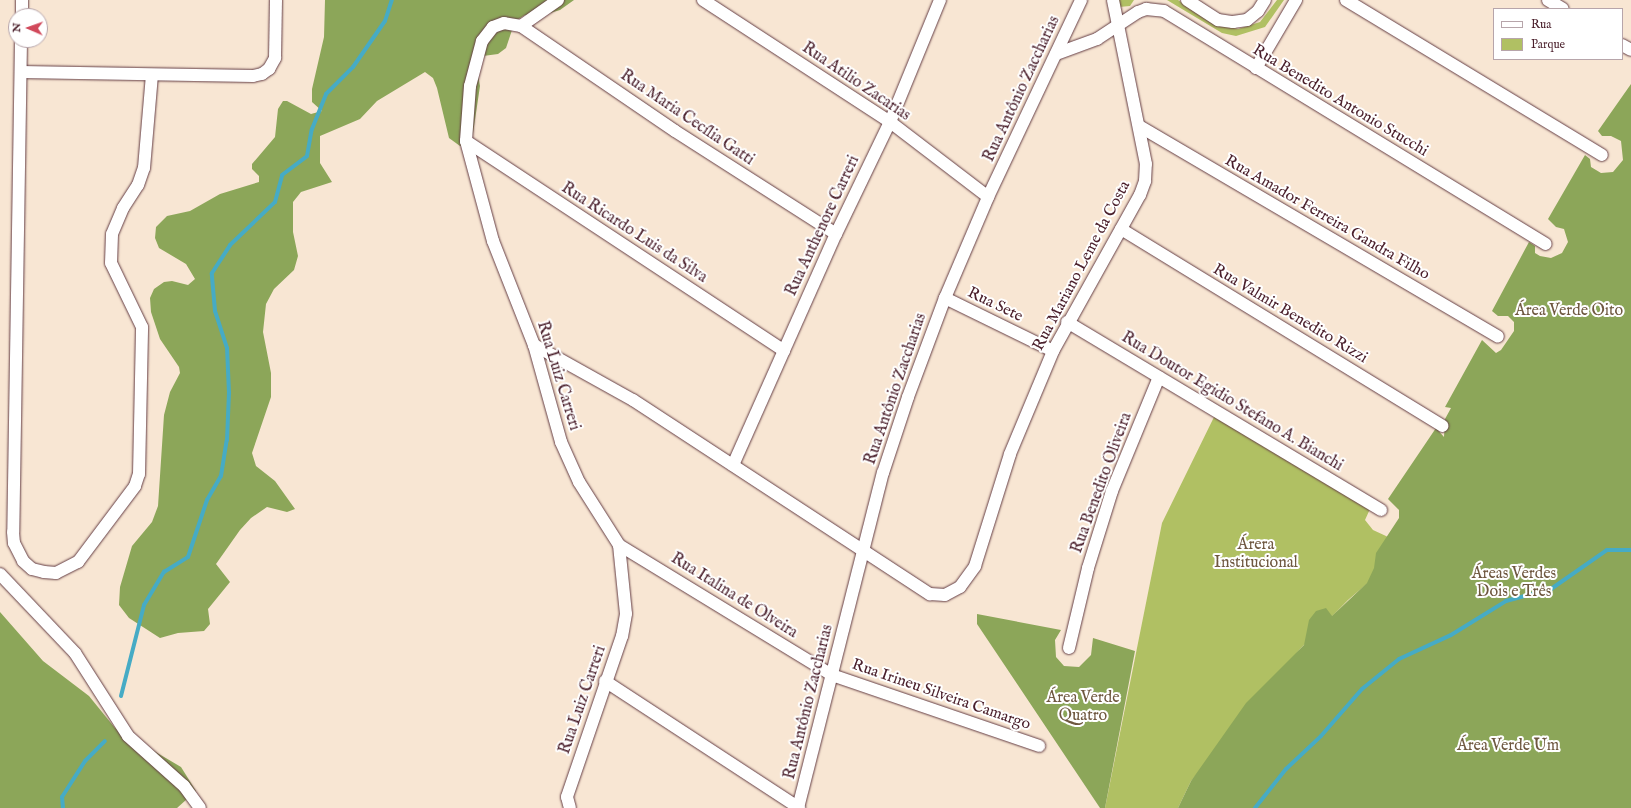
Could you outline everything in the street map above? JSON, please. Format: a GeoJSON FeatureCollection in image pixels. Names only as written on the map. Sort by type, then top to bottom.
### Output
{"type":"FeatureCollection","features":[{"type":"Feature","properties":{"kind":"street"},"geometry":{"type":"LineString","coordinates":[[21,72],[152,75],[262,74],[269,69],[275,58],[276,0]]}},
{"type":"Feature","properties":{"kind":"street"},"geometry":{"type":"LineString","coordinates":[[521,26],[558,0]]}},
{"type":"Feature","properties":{"kind":"street","name":"Rua Atilio Zacarias"},"geometry":{"type":"LineString","coordinates":[[703,0],[890,122],[988,197]]}},
{"type":"Feature","properties":{"kind":"street","name":"Rua Antônio Zaccharias"},"geometry":{"type":"LineString","coordinates":[[799,808],[883,473],[908,397],[945,298],[988,197],[1081,0]]}},
{"type":"Feature","properties":{"kind":"street","name":"Rua Mariano Leme da Costa"},"geometry":{"type":"LineString","coordinates":[[864,550],[930,594],[945,595],[960,587],[975,566],[1010,454],[1053,351],[1067,322],[1140,195],[1145,180],[1146,164],[1113,0]]}},
{"type":"Feature","properties":{"kind":"street"},"geometry":{"type":"LineString","coordinates":[[1187,0],[1218,20],[1233,22],[1246,20],[1258,11],[1266,0]]}},
{"type":"Feature","properties":{"kind":"street"},"geometry":{"type":"LineString","coordinates":[[1256,68],[1296,0]]}},
{"type":"Feature","properties":{"kind":"street"},"geometry":{"type":"LineString","coordinates":[[1346,0],[1602,155]]}},
{"type":"Feature","properties":{"kind":"street"},"geometry":{"type":"LineString","coordinates":[[1548,0],[1561,8]]}},
{"type":"Feature","properties":{"kind":"street","name":"Rua Anthenore Carreri"},"geometry":{"type":"LineString","coordinates":[[733,465],[836,234],[890,122],[937,1]]}},
{"type":"Feature","properties":{"kind":"street","name":"Rua Benedito Antonio Stucchi"},"geometry":{"type":"LineString","coordinates":[[1056,54],[1097,40],[1146,9],[1164,11],[1545,244]]}},
{"type":"Feature","properties":{"kind":"street","name":"Rua Luiz Carreri"},"geometry":{"type":"LineString","coordinates":[[521,26],[504,23],[493,27],[482,41],[470,86],[466,141],[494,241],[534,345],[561,442],[578,482],[618,546],[626,614],[622,636],[605,682],[568,803]]}},
{"type":"Feature","properties":{"kind":"street","name":"Rua Maria Cecília Gatti"},"geometry":{"type":"LineString","coordinates":[[521,26],[675,131],[836,234]]}},
{"type":"Feature","properties":{"kind":"street"},"geometry":{"type":"LineString","coordinates":[[21,48],[12,532],[18,553],[32,569],[56,573],[68,569],[78,562],[135,486],[139,474],[142,327],[111,263],[112,234],[123,208],[138,185],[144,168],[152,75]]}},
{"type":"Feature","properties":{"kind":"street","name":"Rua Amador Ferreira Gandra Filho"},"geometry":{"type":"LineString","coordinates":[[1139,126],[1498,337]]}},
{"type":"Feature","properties":{"kind":"street","name":"Rua Ricardo Luis da Silva"},"geometry":{"type":"LineString","coordinates":[[466,141],[784,351]]}},
{"type":"Feature","properties":{"kind":"street","name":"Rua Valmir Benedito Rizzi"},"geometry":{"type":"LineString","coordinates":[[1121,229],[1443,426]]}},
{"type":"Feature","properties":{"kind":"street","name":"Rua Sete"},"geometry":{"type":"LineString","coordinates":[[945,298],[1053,351]]}},
{"type":"Feature","properties":{"kind":"street","name":"Rua Doutor Egidio Stefano A. Bianchi"},"geometry":{"type":"LineString","coordinates":[[1067,322],[1381,510]]}},
{"type":"Feature","properties":{"kind":"street"},"geometry":{"type":"LineString","coordinates":[[534,345],[633,400],[864,550]]}},
{"type":"Feature","properties":{"kind":"street","name":"Rua Benedito Oliveira"},"geometry":{"type":"LineString","coordinates":[[1069,648],[1088,568],[1112,491],[1159,377]]}},
{"type":"Feature","properties":{"kind":"street","name":"Rua Italina de Olveira"},"geometry":{"type":"LineString","coordinates":[[618,546],[832,675]]}},
{"type":"Feature","properties":{"kind":"street"},"geometry":{"type":"LineString","coordinates":[[0,574],[75,653],[128,736],[184,786],[200,808]]}},
{"type":"Feature","properties":{"kind":"street","name":"Rua Irineu Silveira Camargo"},"geometry":{"type":"LineString","coordinates":[[832,675],[1039,746]]}},
{"type":"Feature","properties":{"kind":"street"},"geometry":{"type":"LineString","coordinates":[[605,682],[799,808]]}},
{"type":"Feature","properties":{"kind":"green space"},"geometry":{"type":"Polygon","coordinates":[[[325,0],[574,0],[560,10],[547,14],[525,15],[515,21],[506,48],[498,54],[483,56],[476,64],[480,86],[473,133],[468,145],[460,146],[449,138],[437,88],[433,78],[425,72],[377,101],[360,119],[320,136],[320,163],[332,182],[301,192],[293,202],[293,232],[298,256],[294,270],[274,289],[266,304],[263,332],[271,373],[271,397],[252,453],[256,466],[275,481],[295,509],[287,512],[267,507],[251,518],[240,530],[216,564],[230,582],[208,609],[210,624],[204,631],[178,633],[160,638],[129,618],[119,605],[120,587],[132,546],[152,522],[158,506],[164,415],[170,392],[180,373],[179,367],[160,339],[151,312],[150,298],[154,289],[164,282],[172,281],[188,285],[195,279],[186,264],[159,248],[155,238],[156,227],[167,216],[190,211],[220,194],[259,182],[259,176],[252,169],[252,164],[275,137],[278,109],[283,101],[287,101],[311,114],[322,111],[312,102],[312,89],[324,37],[325,0]]]}},
{"type":"Feature","properties":{"kind":"green space"},"geometry":{"type":"Polygon","coordinates":[[[1118,0],[1134,0],[1130,6],[1119,7],[1118,0]]]}},
{"type":"Feature","properties":{"kind":"green space"},"geometry":{"type":"Polygon","coordinates":[[[1167,0],[1178,0],[1216,24],[1238,29],[1260,22],[1277,0],[1284,0],[1265,27],[1236,36],[1222,33],[1167,0]]]}},
{"type":"Feature","properties":{"kind":"green space"},"geometry":{"type":"Polygon","coordinates":[[[1631,84],[1631,808],[1178,808],[1191,781],[1246,703],[1304,645],[1309,620],[1316,611],[1326,608],[1332,616],[1367,583],[1374,568],[1376,553],[1399,518],[1399,510],[1388,499],[1436,428],[1444,437],[1445,419],[1451,408],[1445,407],[1482,340],[1496,353],[1501,350],[1514,331],[1514,322],[1508,316],[1498,316],[1492,311],[1529,242],[1535,246],[1535,253],[1540,256],[1551,258],[1562,253],[1568,242],[1564,229],[1556,227],[1548,219],[1585,155],[1590,159],[1591,167],[1601,173],[1613,172],[1623,160],[1621,141],[1611,136],[1602,136],[1598,131],[1631,84]]]}},
{"type":"Feature","properties":{"kind":"green space","name":"Árera Institucional"},"geometry":{"type":"Polygon","coordinates":[[[1215,415],[1370,509],[1365,520],[1373,530],[1386,536],[1406,550],[1348,600],[1300,649],[1191,781],[1178,808],[1105,808],[1162,523],[1215,415]]]}},
{"type":"Feature","properties":{"kind":"green space"},"geometry":{"type":"Polygon","coordinates":[[[0,612],[43,661],[89,696],[115,728],[181,767],[196,791],[177,808],[0,808],[0,612]]]}},
{"type":"Feature","properties":{"kind":"green space","name":"Área Verde Quatro"},"geometry":{"type":"Polygon","coordinates":[[[977,614],[1061,630],[1055,640],[1056,657],[1064,666],[1079,667],[1091,655],[1093,638],[1135,651],[1105,808],[1100,808],[977,624],[977,614]]]}},
{"type":"Feature","properties":{"kind":"waterway"},"geometry":{"type":"LineString","coordinates":[[121,696],[144,605],[164,572],[188,557],[207,500],[221,476],[227,440],[229,393],[227,348],[215,311],[212,273],[230,245],[275,202],[282,175],[307,156],[312,129],[326,94],[353,67],[385,21],[392,0]]}},
{"type":"Feature","properties":{"kind":"waterway"},"geometry":{"type":"LineString","coordinates":[[1255,808],[1286,769],[1321,736],[1362,689],[1399,659],[1451,635],[1506,601],[1551,589],[1607,550],[1631,550]]}},
{"type":"Feature","properties":{"kind":"waterway"},"geometry":{"type":"LineString","coordinates":[[63,808],[62,797],[85,761],[105,741]]}},
{"type":"Feature","properties":{"kind":"park label","name":"Área Verde Oito"},"geometry":{"type":"Point","coordinates":[1569,311]}},
{"type":"Feature","properties":{"kind":"park label","name":"Áreas Verdes Dois e Três"},"geometry":{"type":"Point","coordinates":[1514,583]}},
{"type":"Feature","properties":{"kind":"park label","name":"Área Verde Um"},"geometry":{"type":"Point","coordinates":[1508,746]}}]}
